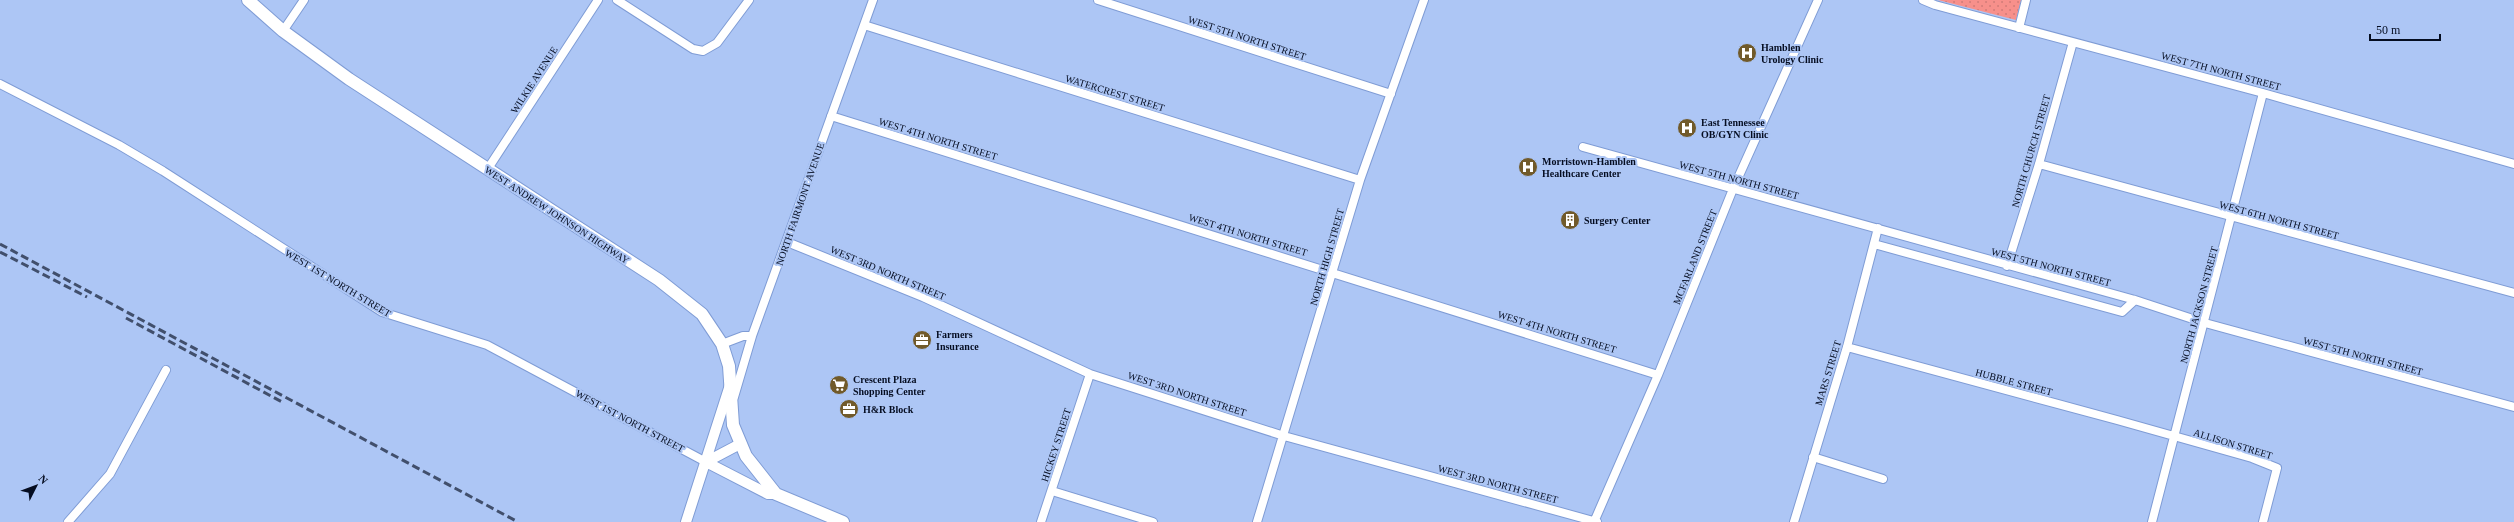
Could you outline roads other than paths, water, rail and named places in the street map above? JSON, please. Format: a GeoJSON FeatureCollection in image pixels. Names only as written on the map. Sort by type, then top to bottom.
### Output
{"type":"FeatureCollection","features":[{"type":"Feature","properties":{"kind":"main road","name":"WEST ANDREW JOHNSON HIGHWAY"},"geometry":{"type":"LineString","coordinates":[[248,0],[283,31],[349,79],[680,295],[702,314],[722,344],[729,366],[731,410],[740,444],[746,456],[776,494]]}},
{"type":"Feature","properties":{"kind":"main road","name":"WEST 1ST NORTH STREET"},"geometry":{"type":"LineString","coordinates":[[776,494],[843,522]]}},
{"type":"Feature","properties":{"kind":"street"},"geometry":{"type":"LineString","coordinates":[[283,31],[304,0]]}},
{"type":"Feature","properties":{"kind":"street","name":"WILKIE AVENUE"},"geometry":{"type":"LineString","coordinates":[[487,170],[598,0]]}},
{"type":"Feature","properties":{"kind":"street"},"geometry":{"type":"LineString","coordinates":[[617,0],[693,49],[704,51],[717,43],[749,0]]}},
{"type":"Feature","properties":{"kind":"street","name":"NORTH FAIRMONT AVENUE"},"geometry":{"type":"LineString","coordinates":[[731,410],[752,336],[873,0]]}},
{"type":"Feature","properties":{"kind":"street","name":"WEST 5TH NORTH STREET"},"geometry":{"type":"LineString","coordinates":[[1098,0],[1391,94]]}},
{"type":"Feature","properties":{"kind":"street","name":"NORTH HIGH STREET"},"geometry":{"type":"LineString","coordinates":[[1257,522],[1334,272],[1360,180],[1424,0]]}},
{"type":"Feature","properties":{"kind":"street","name":"MCFARLAND STREET"},"geometry":{"type":"LineString","coordinates":[[1595,522],[1658,375],[1733,189],[1818,0]]}},
{"type":"Feature","properties":{"kind":"street","name":"WEST 7TH NORTH STREET"},"geometry":{"type":"LineString","coordinates":[[1923,0],[1935,5],[2263,93],[2514,164]]}},
{"type":"Feature","properties":{"kind":"street"},"geometry":{"type":"LineString","coordinates":[[2019,28],[2026,0]]}},
{"type":"Feature","properties":{"kind":"street","name":"WATERCREST STREET"},"geometry":{"type":"LineString","coordinates":[[864,25],[1360,180]]}},
{"type":"Feature","properties":{"kind":"street","name":"NORTH CHURCH STREET"},"geometry":{"type":"LineString","coordinates":[[2007,266],[2039,164],[2073,42]]}},
{"type":"Feature","properties":{"kind":"street","name":"WEST 1ST NORTH STREET"},"geometry":{"type":"LineString","coordinates":[[0,84],[119,145],[164,171],[281,249],[382,312],[487,345],[768,494],[776,494]]}},
{"type":"Feature","properties":{"kind":"street","name":"NORTH JACKSON STREET"},"geometry":{"type":"LineString","coordinates":[[2152,522],[2176,437],[2263,93]]}},
{"type":"Feature","properties":{"kind":"street","name":"WEST 4TH NORTH STREET"},"geometry":{"type":"LineString","coordinates":[[831,116],[1334,272],[1658,375]]}},
{"type":"Feature","properties":{"kind":"street","name":"WEST 5TH NORTH STREET"},"geometry":{"type":"LineString","coordinates":[[1583,147],[1878,228],[2007,266],[2135,300],[2205,323],[2514,407]]}},
{"type":"Feature","properties":{"kind":"street","name":"WEST 6TH NORTH STREET"},"geometry":{"type":"LineString","coordinates":[[2039,164],[2232,218],[2514,293]]}},
{"type":"Feature","properties":{"kind":"street","name":"MARS STREET"},"geometry":{"type":"LineString","coordinates":[[1794,522],[1847,347],[1878,228]]}},
{"type":"Feature","properties":{"kind":"street","name":"WEST 3RD NORTH STREET"},"geometry":{"type":"LineString","coordinates":[[787,242],[922,297],[1090,374],[1284,436],[1595,522]]}},
{"type":"Feature","properties":{"kind":"street"},"geometry":{"type":"LineString","coordinates":[[1874,244],[2122,312],[2135,300]]}},
{"type":"Feature","properties":{"kind":"street"},"geometry":{"type":"LineString","coordinates":[[722,344],[743,336],[752,336]]}},
{"type":"Feature","properties":{"kind":"street","name":"HUBBLE STREET"},"geometry":{"type":"LineString","coordinates":[[1847,347],[2176,437]]}},
{"type":"Feature","properties":{"kind":"street"},"geometry":{"type":"LineString","coordinates":[[68,522],[110,474],[166,370]]}},
{"type":"Feature","properties":{"kind":"street","name":"HICKEY STREET"},"geometry":{"type":"LineString","coordinates":[[1041,522],[1090,374]]}},
{"type":"Feature","properties":{"kind":"street"},"geometry":{"type":"LineString","coordinates":[[686,522],[706,462],[708,449],[730,384]]}},
{"type":"Feature","properties":{"kind":"street","name":"ALLISON STREET"},"geometry":{"type":"LineString","coordinates":[[2176,437],[2252,458],[2277,468],[2263,522]]}},
{"type":"Feature","properties":{"kind":"street"},"geometry":{"type":"LineString","coordinates":[[706,462],[740,444]]}},
{"type":"Feature","properties":{"kind":"street"},"geometry":{"type":"LineString","coordinates":[[1813,458],[1883,479]]}},
{"type":"Feature","properties":{"kind":"street"},"geometry":{"type":"LineString","coordinates":[[1052,491],[1152,522]]}},
{"type":"Feature","properties":{"kind":"railway"},"geometry":{"type":"LineString","coordinates":[[0,244],[518,522]]}},
{"type":"Feature","properties":{"kind":"railway"},"geometry":{"type":"LineString","coordinates":[[0,252],[87,297]]}},
{"type":"Feature","properties":{"kind":"railway"},"geometry":{"type":"LineString","coordinates":[[126,318],[284,403]]}},
{"type":"Feature","properties":{"kind":"place","name":"Hamblen Urology Clinic"},"geometry":{"type":"Point","coordinates":[1747,53]}},
{"type":"Feature","properties":{"kind":"place","name":"East Tennessee OB/GYN Clinic"},"geometry":{"type":"Point","coordinates":[1687,128]}},
{"type":"Feature","properties":{"kind":"place","name":"Morristown-Hamblen Healthcare Center"},"geometry":{"type":"Point","coordinates":[1528,167]}},
{"type":"Feature","properties":{"kind":"place","name":"Surgery Center"},"geometry":{"type":"Point","coordinates":[1570,220]}},
{"type":"Feature","properties":{"kind":"place","name":"Farmers Insurance"},"geometry":{"type":"Point","coordinates":[922,340]}},
{"type":"Feature","properties":{"kind":"place","name":"Crescent Plaza Shopping Center"},"geometry":{"type":"Point","coordinates":[839,385]}},
{"type":"Feature","properties":{"kind":"place","name":"H&R Block"},"geometry":{"type":"Point","coordinates":[849,409]}}]}
